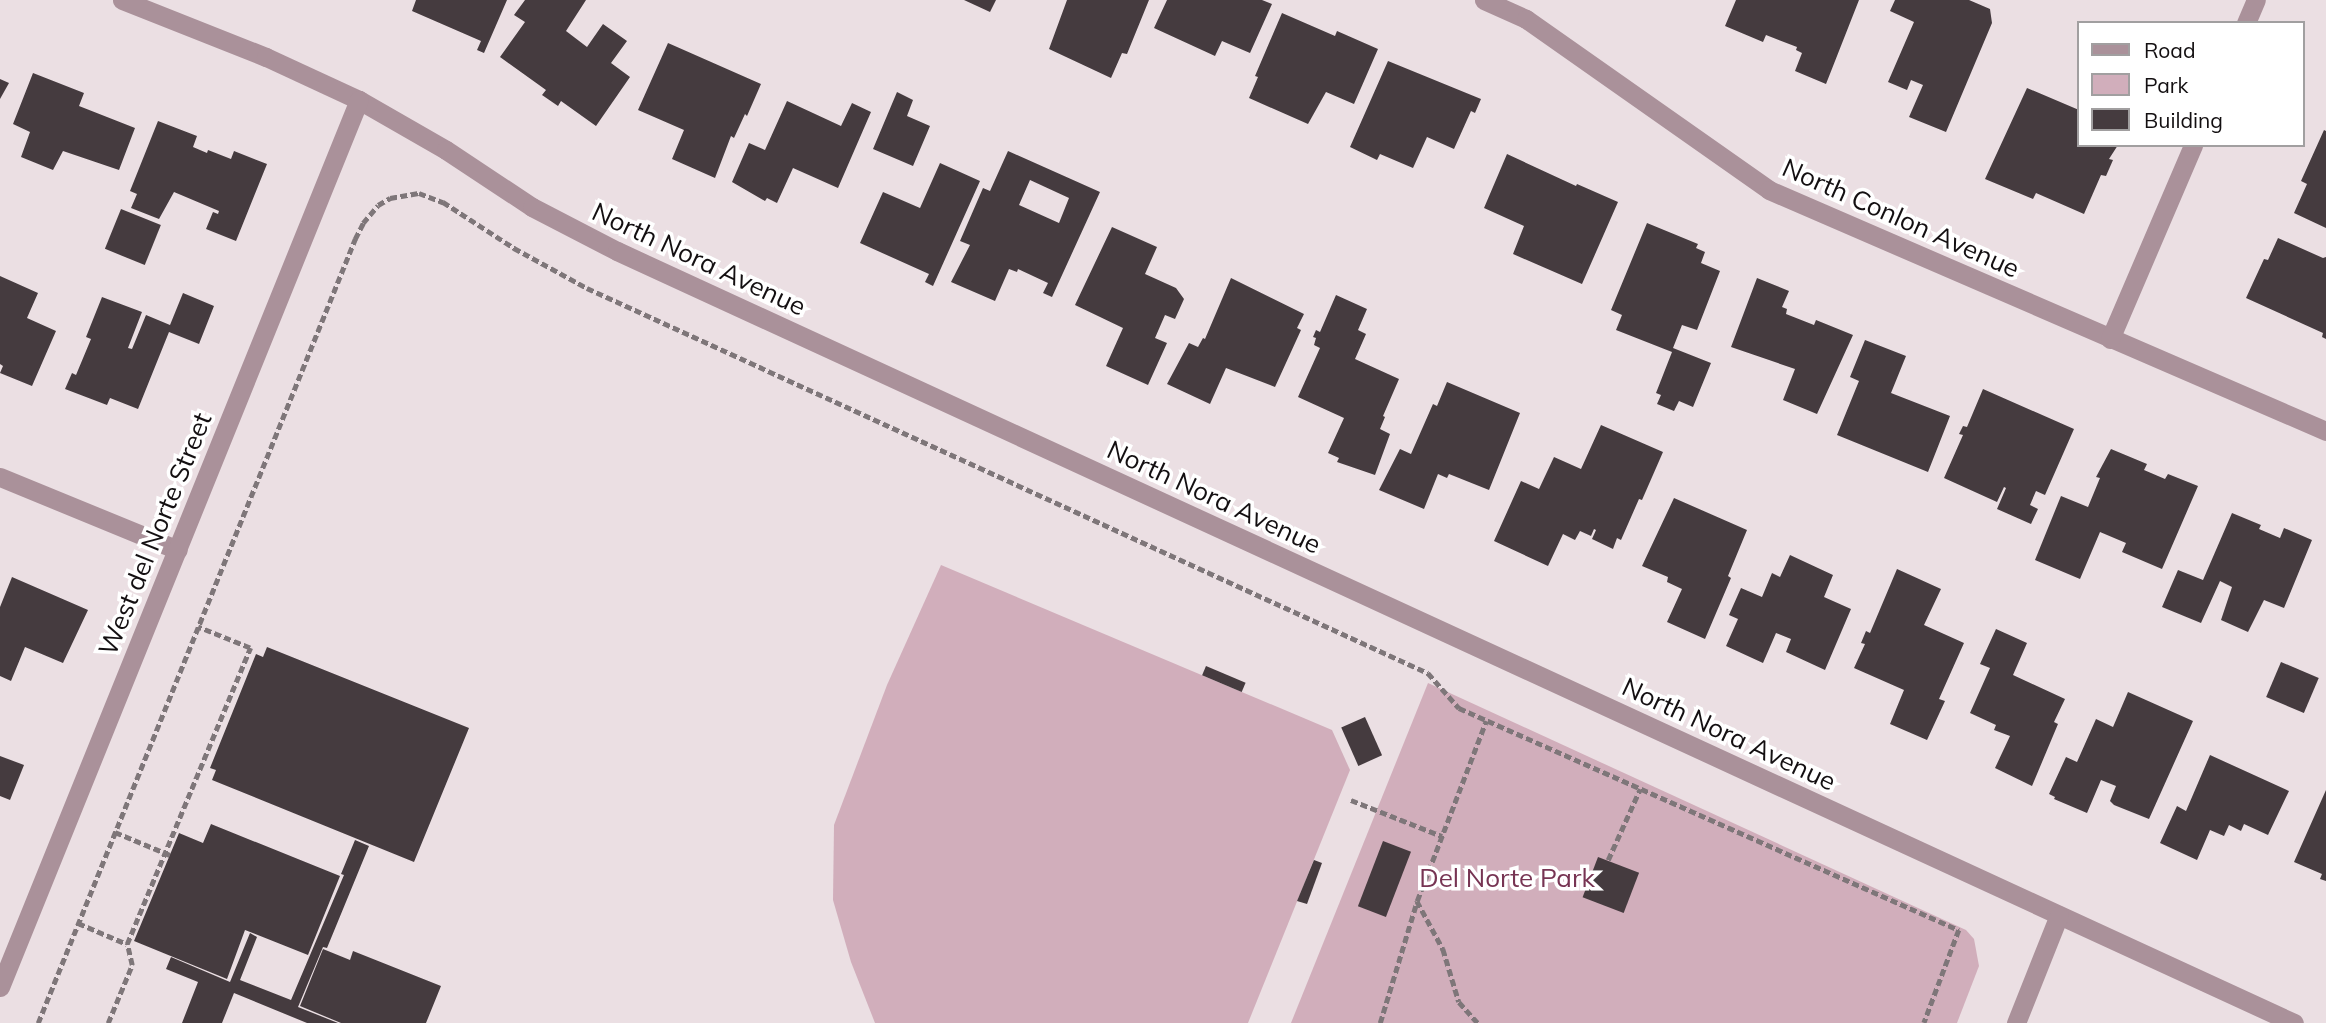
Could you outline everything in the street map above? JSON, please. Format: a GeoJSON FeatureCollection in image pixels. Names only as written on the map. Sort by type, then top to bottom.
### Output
{"type":"FeatureCollection","features":[{"type":"Feature","properties":{"kind":"street","name":"North Nora Avenue"},"geometry":{"type":"LineString","coordinates":[[122,0],[266,57],[359,100],[446,149],[531,207],[598,242],[2294,1023]]}},
{"type":"Feature","properties":{"kind":"street","name":"North Conlon Avenue"},"geometry":{"type":"LineString","coordinates":[[1484,0],[1526,19],[1769,190],[2326,431]]}},
{"type":"Feature","properties":{"kind":"street"},"geometry":{"type":"LineString","coordinates":[[2247,21],[2256,0]]}},
{"type":"Feature","properties":{"kind":"street","name":"West del Norte Street"},"geometry":{"type":"LineString","coordinates":[[0,988],[359,100]]}},
{"type":"Feature","properties":{"kind":"street"},"geometry":{"type":"LineString","coordinates":[[2110,339],[2192,147]]}},
{"type":"Feature","properties":{"kind":"street"},"geometry":{"type":"LineString","coordinates":[[0,477],[178,550]]}},
{"type":"Feature","properties":{"kind":"street"},"geometry":{"type":"LineString","coordinates":[[2016,1023],[2059,915]]}},
{"type":"Feature","properties":{"kind":"path"},"geometry":{"type":"LineString","coordinates":[[38,1023],[363,223],[378,205],[390,198],[419,193],[443,202],[514,248],[587,288],[1428,673],[1459,709],[1959,930],[1924,1023]]}},
{"type":"Feature","properties":{"kind":"path"},"geometry":{"type":"LineString","coordinates":[[108,1023],[132,965],[127,944],[168,854],[250,649],[198,627]]}},
{"type":"Feature","properties":{"kind":"path"},"geometry":{"type":"LineString","coordinates":[[1380,1023],[1417,901],[1486,721]]}},
{"type":"Feature","properties":{"kind":"path"},"geometry":{"type":"LineString","coordinates":[[1608,860],[1640,789]]}},
{"type":"Feature","properties":{"kind":"path"},"geometry":{"type":"LineString","coordinates":[[1351,800],[1442,836]]}},
{"type":"Feature","properties":{"kind":"path"},"geometry":{"type":"LineString","coordinates":[[115,832],[168,854]]}},
{"type":"Feature","properties":{"kind":"path"},"geometry":{"type":"LineString","coordinates":[[1417,901],[1443,948],[1460,1002],[1466,1013],[1478,1023]]}},
{"type":"Feature","properties":{"kind":"path"},"geometry":{"type":"LineString","coordinates":[[78,923],[127,944]]}},
{"type":"Feature","properties":{"kind":"green space"},"geometry":{"type":"Polygon","coordinates":[[[941,565],[1332,730],[1350,770],[1248,1023],[875,1023],[851,962],[833,900],[834,825],[887,685],[941,565]]]}},
{"type":"Feature","properties":{"kind":"green space","name":"Del Norte Park"},"geometry":{"type":"Polygon","coordinates":[[[1428,683],[1966,930],[1974,939],[1979,966],[1957,1023],[1291,1023],[1428,683]]]}},
{"type":"Feature","properties":{"kind":"building"},"geometry":{"type":"Polygon","coordinates":[[[416,0],[507,0],[484,53],[477,50],[481,41],[412,11],[416,0]]]}},
{"type":"Feature","properties":{"kind":"building"},"geometry":{"type":"Polygon","coordinates":[[[525,0],[586,0],[566,31],[587,47],[603,24],[627,41],[611,63],[630,77],[596,126],[561,101],[558,106],[542,95],[546,90],[500,57],[525,22],[514,15],[525,0]]]}},
{"type":"Feature","properties":{"kind":"building"},"geometry":{"type":"Polygon","coordinates":[[[964,0],[996,0],[990,12],[964,0]]]}},
{"type":"Feature","properties":{"kind":"building"},"geometry":{"type":"Polygon","coordinates":[[[1067,0],[1149,0],[1127,54],[1122,53],[1111,78],[1049,49],[1067,0]]]}},
{"type":"Feature","properties":{"kind":"building"},"geometry":{"type":"Polygon","coordinates":[[[1167,0],[1262,0],[1272,4],[1250,53],[1222,41],[1215,56],[1154,28],[1167,0]]]}},
{"type":"Feature","properties":{"kind":"building"},"geometry":{"type":"Polygon","coordinates":[[[1736,0],[1859,0],[1826,84],[1795,71],[1802,53],[1796,50],[1797,47],[1766,35],[1763,42],[1725,26],[1736,0]]]}},
{"type":"Feature","properties":{"kind":"building"},"geometry":{"type":"Polygon","coordinates":[[[1895,0],[1969,0],[1990,9],[1992,23],[1946,132],[1909,117],[1923,85],[1911,80],[1907,90],[1888,82],[1914,22],[1890,11],[1895,0]]]}},
{"type":"Feature","properties":{"kind":"building"},"geometry":{"type":"Polygon","coordinates":[[[1282,13],[1335,36],[1337,31],[1378,49],[1354,104],[1326,92],[1308,124],[1249,98],[1258,77],[1255,76],[1282,13]]]}},
{"type":"Feature","properties":{"kind":"building"},"geometry":{"type":"Polygon","coordinates":[[[668,43],[761,84],[747,116],[745,114],[734,138],[731,136],[715,178],[672,159],[684,130],[638,110],[668,43]]]}},
{"type":"Feature","properties":{"kind":"building"},"geometry":{"type":"Polygon","coordinates":[[[1388,61],[1481,99],[1475,113],[1471,111],[1454,149],[1427,137],[1413,168],[1380,154],[1377,160],[1350,147],[1388,61]]]}},
{"type":"Feature","properties":{"kind":"building"},"geometry":{"type":"Polygon","coordinates":[[[33,73],[84,93],[79,106],[135,128],[119,170],[63,151],[53,170],[21,157],[30,132],[13,124],[33,73]]]}},
{"type":"Feature","properties":{"kind":"building"},"geometry":{"type":"Polygon","coordinates":[[[0,79],[9,83],[0,99],[0,79]]]}},
{"type":"Feature","properties":{"kind":"building"},"geometry":{"type":"Polygon","coordinates":[[[2027,88],[2078,110],[2078,147],[2117,147],[2109,159],[2113,160],[2106,176],[2101,175],[2084,214],[2036,193],[2033,199],[1985,179],[2027,88]]]}},
{"type":"Feature","properties":{"kind":"building"},"geometry":{"type":"Polygon","coordinates":[[[897,92],[913,100],[907,116],[930,126],[913,166],[873,149],[897,92]]]}},
{"type":"Feature","properties":{"kind":"building"},"geometry":{"type":"Polygon","coordinates":[[[787,101],[841,126],[852,103],[871,112],[838,188],[793,168],[777,203],[767,198],[765,201],[732,182],[749,143],[765,150],[787,101]]]}},
{"type":"Feature","properties":{"kind":"building"},"geometry":{"type":"Polygon","coordinates":[[[158,121],[197,136],[193,147],[207,153],[208,150],[231,159],[234,151],[267,164],[236,241],[206,229],[213,212],[218,214],[219,211],[174,192],[159,219],[131,208],[137,194],[130,191],[158,121]]]}},
{"type":"Feature","properties":{"kind":"building"},"geometry":{"type":"Polygon","coordinates":[[[2324,130],[2326,228],[2294,213],[2307,184],[2301,181],[2324,130]]]}},
{"type":"Feature","properties":{"kind":"building"},"geometry":{"type":"Polygon","coordinates":[[[1008,151],[1100,192],[1052,297],[1043,293],[1048,283],[1018,269],[1017,272],[1009,269],[995,301],[951,282],[970,245],[960,241],[983,188],[990,191],[1008,151]],[[1030,180],[1019,205],[1059,223],[1069,198],[1030,180]]]}},
{"type":"Feature","properties":{"kind":"building"},"geometry":{"type":"Polygon","coordinates":[[[1507,154],[1618,202],[1582,284],[1513,254],[1524,226],[1484,208],[1507,154]]]}},
{"type":"Feature","properties":{"kind":"building"},"geometry":{"type":"Polygon","coordinates":[[[940,163],[980,181],[933,286],[925,282],[929,274],[860,243],[883,192],[920,208],[940,163]]]}},
{"type":"Feature","properties":{"kind":"building"},"geometry":{"type":"Polygon","coordinates":[[[121,209],[161,225],[145,265],[105,249],[121,209]]]}},
{"type":"Feature","properties":{"kind":"building"},"geometry":{"type":"Polygon","coordinates":[[[1647,223],[1698,244],[1696,248],[1705,252],[1701,263],[1720,271],[1697,330],[1682,325],[1673,348],[1711,363],[1693,407],[1679,401],[1674,411],[1657,404],[1661,395],[1656,393],[1672,352],[1616,330],[1622,315],[1611,310],[1647,223]]]}},
{"type":"Feature","properties":{"kind":"building"},"geometry":{"type":"Polygon","coordinates":[[[1112,227],[1157,247],[1145,274],[1176,288],[1184,299],[1175,319],[1165,315],[1155,338],[1167,343],[1148,385],[1106,366],[1123,328],[1075,305],[1112,227]]]}},
{"type":"Feature","properties":{"kind":"building"},"geometry":{"type":"Polygon","coordinates":[[[2278,238],[2326,257],[2326,339],[2322,337],[2323,333],[2246,298],[2264,259],[2268,260],[2278,238]]]}},
{"type":"Feature","properties":{"kind":"building"},"geometry":{"type":"Polygon","coordinates":[[[0,276],[38,293],[27,318],[56,331],[32,386],[0,373],[3,366],[0,364],[0,276]]]}},
{"type":"Feature","properties":{"kind":"building"},"geometry":{"type":"Polygon","coordinates":[[[1231,278],[1304,314],[1297,328],[1301,330],[1275,387],[1226,368],[1210,404],[1167,384],[1189,343],[1198,347],[1203,338],[1205,339],[1231,278]]]}},
{"type":"Feature","properties":{"kind":"building"},"geometry":{"type":"Polygon","coordinates":[[[1757,278],[1789,291],[1782,307],[1787,309],[1786,314],[1814,325],[1816,320],[1853,335],[1817,414],[1783,400],[1795,369],[1731,347],[1757,278]]]}},
{"type":"Feature","properties":{"kind":"building"},"geometry":{"type":"Polygon","coordinates":[[[183,293],[214,306],[199,344],[169,332],[138,409],[110,398],[107,405],[65,389],[72,373],[76,375],[91,339],[86,337],[102,297],[142,312],[128,348],[132,349],[146,315],[170,325],[183,293]]]}},
{"type":"Feature","properties":{"kind":"building"},"geometry":{"type":"Polygon","coordinates":[[[1336,295],[1367,309],[1358,330],[1366,334],[1355,359],[1399,379],[1383,416],[1385,417],[1380,429],[1390,434],[1375,475],[1337,462],[1339,458],[1328,453],[1344,418],[1298,397],[1320,348],[1314,345],[1316,338],[1313,337],[1316,330],[1320,332],[1336,295]]]}},
{"type":"Feature","properties":{"kind":"building"},"geometry":{"type":"Polygon","coordinates":[[[1865,340],[1906,356],[1891,393],[1950,416],[1928,472],[1837,435],[1859,381],[1850,377],[1865,340]]]}},
{"type":"Feature","properties":{"kind":"building"},"geometry":{"type":"Polygon","coordinates":[[[1447,382],[1520,413],[1489,490],[1449,474],[1447,478],[1438,474],[1424,509],[1379,490],[1400,449],[1411,454],[1433,404],[1437,406],[1447,382]]]}},
{"type":"Feature","properties":{"kind":"building"},"geometry":{"type":"Polygon","coordinates":[[[1983,389],[2074,429],[2045,495],[2036,491],[2030,505],[2038,509],[2031,524],[1997,509],[2006,488],[2004,487],[1997,502],[1944,478],[1963,435],[1959,434],[1963,426],[1967,427],[1983,389]]]}},
{"type":"Feature","properties":{"kind":"building"},"geometry":{"type":"Polygon","coordinates":[[[1601,425],[1663,452],[1642,500],[1639,499],[1621,540],[1617,538],[1613,549],[1592,539],[1596,530],[1594,529],[1591,536],[1580,531],[1575,540],[1563,534],[1548,566],[1494,541],[1521,481],[1539,489],[1554,457],[1581,469],[1601,425]]]}},
{"type":"Feature","properties":{"kind":"building"},"geometry":{"type":"Polygon","coordinates":[[[2111,449],[2147,464],[2144,470],[2165,479],[2168,474],[2198,486],[2162,569],[2122,552],[2126,543],[2100,532],[2080,579],[2035,560],[2061,496],[2088,507],[2100,478],[2096,477],[2111,449]]]}},
{"type":"Feature","properties":{"kind":"building"},"geometry":{"type":"Polygon","coordinates":[[[1674,498],[1747,530],[1728,576],[1731,578],[1705,639],[1667,622],[1682,589],[1667,582],[1668,577],[1642,566],[1674,498]]]}},
{"type":"Feature","properties":{"kind":"building"},"geometry":{"type":"Polygon","coordinates":[[[2232,513],[2261,525],[2259,529],[2280,538],[2284,528],[2312,540],[2284,608],[2264,600],[2248,632],[2221,620],[2232,587],[2220,581],[2201,623],[2162,607],[2178,570],[2203,580],[2232,513]]]}},
{"type":"Feature","properties":{"kind":"building"},"geometry":{"type":"Polygon","coordinates":[[[1790,555],[1833,575],[1824,597],[1851,609],[1825,670],[1786,652],[1791,639],[1776,633],[1763,663],[1726,646],[1738,619],[1729,615],[1741,588],[1762,597],[1772,573],[1780,577],[1790,555]]]}},
{"type":"Feature","properties":{"kind":"building"},"geometry":{"type":"Polygon","coordinates":[[[1897,569],[1941,589],[1924,625],[1964,643],[1939,699],[1945,701],[1927,740],[1890,724],[1904,690],[1854,668],[1865,644],[1861,643],[1866,631],[1870,633],[1897,569]]]}},
{"type":"Feature","properties":{"kind":"building"},"geometry":{"type":"Polygon","coordinates":[[[12,577],[88,610],[63,663],[25,647],[11,681],[0,676],[0,607],[12,577]]]}},
{"type":"Feature","properties":{"kind":"building"},"geometry":{"type":"Polygon","coordinates":[[[1996,629],[2027,643],[2013,675],[2065,699],[2054,722],[2058,724],[2032,786],[1995,768],[2010,736],[1994,730],[1996,725],[1970,713],[1990,668],[1980,664],[1996,629]]]}},
{"type":"Feature","properties":{"kind":"building"},"geometry":{"type":"Polygon","coordinates":[[[267,647],[469,728],[414,862],[212,780],[216,770],[210,768],[256,654],[263,657],[267,647]]]}},
{"type":"Feature","properties":{"kind":"building"},"geometry":{"type":"Polygon","coordinates":[[[2281,662],[2319,678],[2304,713],[2266,697],[2281,662]]]}},
{"type":"Feature","properties":{"kind":"building"},"geometry":{"type":"Polygon","coordinates":[[[1206,666],[1246,683],[1242,692],[1202,675],[1206,666]]]}},
{"type":"Feature","properties":{"kind":"building"},"geometry":{"type":"Polygon","coordinates":[[[2128,692],[2193,721],[2149,819],[2114,805],[2110,801],[2116,786],[2101,780],[2087,813],[2054,799],[2055,797],[2049,794],[2066,757],[2077,762],[2096,719],[2113,727],[2128,692]]]}},
{"type":"Feature","properties":{"kind":"building"},"geometry":{"type":"Polygon","coordinates":[[[1365,717],[1382,755],[1358,766],[1341,728],[1365,717]]]}},
{"type":"Feature","properties":{"kind":"building"},"geometry":{"type":"Polygon","coordinates":[[[2210,755],[2289,791],[2268,835],[2244,824],[2241,831],[2229,825],[2224,836],[2210,830],[2197,860],[2160,843],[2177,806],[2186,811],[2210,755]]]}},
{"type":"Feature","properties":{"kind":"building"},"geometry":{"type":"Polygon","coordinates":[[[0,756],[24,765],[10,800],[0,796],[0,756]]]}},
{"type":"Feature","properties":{"kind":"building"},"geometry":{"type":"Polygon","coordinates":[[[2326,790],[2326,881],[2320,879],[2322,874],[2294,862],[2326,790]]]}},
{"type":"Feature","properties":{"kind":"building"},"geometry":{"type":"Polygon","coordinates":[[[211,824],[340,876],[308,955],[245,930],[227,979],[134,941],[179,833],[203,843],[211,824]]]}},
{"type":"Feature","properties":{"kind":"building"},"geometry":{"type":"Polygon","coordinates":[[[355,840],[369,846],[327,948],[323,947],[298,1007],[338,1023],[307,1023],[234,993],[222,1023],[182,1023],[198,982],[166,969],[171,957],[230,982],[250,933],[257,937],[240,980],[291,1000],[344,875],[341,874],[355,840]]]}},
{"type":"Feature","properties":{"kind":"building"},"geometry":{"type":"Polygon","coordinates":[[[1383,841],[1411,852],[1386,917],[1358,906],[1383,841]]]}},
{"type":"Feature","properties":{"kind":"building"},"geometry":{"type":"Polygon","coordinates":[[[1598,857],[1639,873],[1624,913],[1583,897],[1598,857]]]}},
{"type":"Feature","properties":{"kind":"building"},"geometry":{"type":"Polygon","coordinates":[[[1314,860],[1322,863],[1307,904],[1297,901],[1314,860]]]}},
{"type":"Feature","properties":{"kind":"building"},"geometry":{"type":"Polygon","coordinates":[[[323,949],[350,960],[353,951],[441,986],[426,1023],[341,1023],[300,1006],[323,949]]]}}]}
